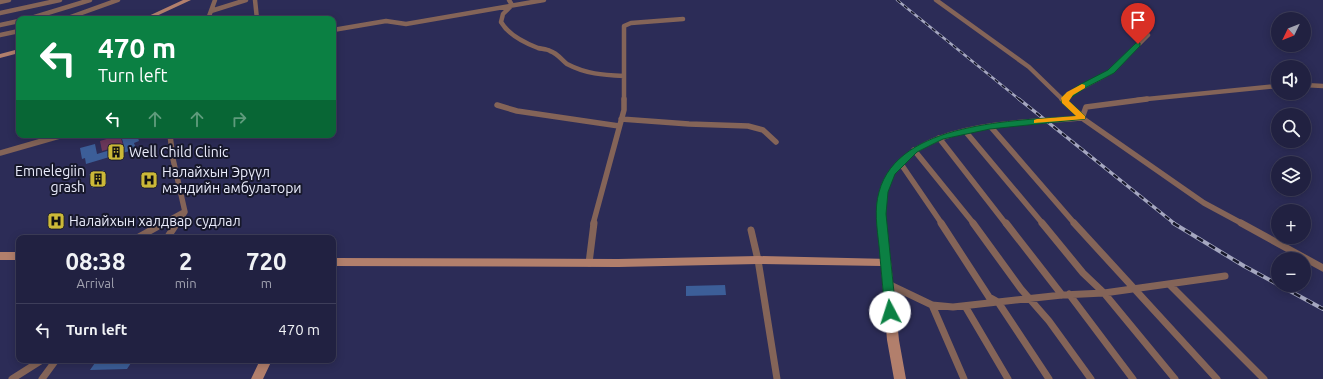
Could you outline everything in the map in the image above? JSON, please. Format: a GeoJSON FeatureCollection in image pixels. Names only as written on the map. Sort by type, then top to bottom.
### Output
{"type":"FeatureCollection","features":[{"type":"Feature","properties":{"kind":"street"},"geometry":{"type":"LineString","coordinates":[[0,2],[9,0]]}},
{"type":"Feature","properties":{"kind":"street"},"geometry":{"type":"LineString","coordinates":[[0,13],[60,0]]}},
{"type":"Feature","properties":{"kind":"street"},"geometry":{"type":"LineString","coordinates":[[38,16],[90,0]]}},
{"type":"Feature","properties":{"kind":"street"},"geometry":{"type":"LineString","coordinates":[[73,16],[118,0]]}},
{"type":"Feature","properties":{"kind":"street"},"geometry":{"type":"LineString","coordinates":[[152,16],[188,0]]}},
{"type":"Feature","properties":{"kind":"street"},"geometry":{"type":"LineString","coordinates":[[209,16],[215,0]]}},
{"type":"Feature","properties":{"kind":"street"},"geometry":{"type":"LineString","coordinates":[[211,11],[246,0]]}},
{"type":"Feature","properties":{"kind":"street"},"geometry":{"type":"LineString","coordinates":[[255,0],[257,16]]}},
{"type":"Feature","properties":{"kind":"street"},"geometry":{"type":"LineString","coordinates":[[509,0],[512,5]]}},
{"type":"Feature","properties":{"kind":"street"},"geometry":{"type":"LineString","coordinates":[[336,29],[386,21],[406,24],[544,0]]}},
{"type":"Feature","properties":{"kind":"street"},"geometry":{"type":"LineString","coordinates":[[936,0],[1029,67],[1082,118],[1204,203],[1323,268]]}},
{"type":"Feature","properties":{"kind":"street"},"geometry":{"type":"LineString","coordinates":[[512,5],[503,14],[500,22],[505,29],[516,37],[538,48],[551,51],[566,63],[581,70],[598,75],[624,76]]}},
{"type":"Feature","properties":{"kind":"street"},"geometry":{"type":"LineString","coordinates":[[589,263],[594,219],[624,110],[624,26],[631,23],[683,19]]}},
{"type":"Feature","properties":{"kind":"street"},"geometry":{"type":"LineString","coordinates":[[0,25],[16,22]]}},
{"type":"Feature","properties":{"kind":"street"},"geometry":{"type":"LineString","coordinates":[[0,35],[16,32]]}},
{"type":"Feature","properties":{"kind":"street"},"geometry":{"type":"LineString","coordinates":[[1065,102],[1065,98],[1070,94],[1111,72],[1148,35]]}},
{"type":"Feature","properties":{"kind":"street"},"geometry":{"type":"LineString","coordinates":[[0,56],[16,52]]}},
{"type":"Feature","properties":{"kind":"street"},"geometry":{"type":"LineString","coordinates":[[1311,85],[1323,86]]}},
{"type":"Feature","properties":{"kind":"street"},"geometry":{"type":"LineString","coordinates":[[1082,118],[1086,107],[1125,101],[1271,87]]}},
{"type":"Feature","properties":{"kind":"street"},"geometry":{"type":"LineString","coordinates":[[497,105],[517,111],[619,126]]}},
{"type":"Feature","properties":{"kind":"street"},"geometry":{"type":"LineString","coordinates":[[900,379],[893,340],[881,214],[883,192],[890,173],[914,150],[939,138],[990,126],[1082,118]]}},
{"type":"Feature","properties":{"kind":"street"},"geometry":{"type":"LineString","coordinates":[[621,119],[689,124],[748,126],[763,130],[776,142]]}},
{"type":"Feature","properties":{"kind":"street"},"geometry":{"type":"LineString","coordinates":[[990,126],[1098,251],[1218,379]]}},
{"type":"Feature","properties":{"kind":"street"},"geometry":{"type":"LineString","coordinates":[[965,131],[1096,286],[1104,293],[1175,379]]}},
{"type":"Feature","properties":{"kind":"street"},"geometry":{"type":"LineString","coordinates":[[0,153],[52,138]]}},
{"type":"Feature","properties":{"kind":"street"},"geometry":{"type":"LineString","coordinates":[[169,235],[185,212],[173,158],[170,138]]}},
{"type":"Feature","properties":{"kind":"street"},"geometry":{"type":"LineString","coordinates":[[939,138],[1133,379]]}},
{"type":"Feature","properties":{"kind":"street"},"geometry":{"type":"LineString","coordinates":[[914,150],[966,215],[1021,289],[1032,299],[1052,324],[1091,379]]}},
{"type":"Feature","properties":{"kind":"street"},"geometry":{"type":"LineString","coordinates":[[901,164],[989,296],[998,302],[1049,379]]}},
{"type":"Feature","properties":{"kind":"street"},"geometry":{"type":"LineString","coordinates":[[142,235],[185,212]]}},
{"type":"Feature","properties":{"kind":"street"},"geometry":{"type":"LineString","coordinates":[[162,224],[172,223],[176,227]]}},
{"type":"Feature","properties":{"kind":"street"},"geometry":{"type":"LineString","coordinates":[[751,230],[758,260],[777,379]]}},
{"type":"Feature","properties":{"kind":"street"},"geometry":{"type":"LineString","coordinates":[[0,256],[16,256]]}},
{"type":"Feature","properties":{"kind":"street"},"geometry":{"type":"LineString","coordinates":[[336,262],[589,263],[758,260],[886,262]]}},
{"type":"Feature","properties":{"kind":"street"},"geometry":{"type":"LineString","coordinates":[[888,284],[932,305],[953,307],[1065,294],[1104,293],[1134,288],[1170,285],[1225,276]]}},
{"type":"Feature","properties":{"kind":"street"},"geometry":{"type":"LineString","coordinates":[[1170,285],[1264,379]]}},
{"type":"Feature","properties":{"kind":"street"},"geometry":{"type":"LineString","coordinates":[[932,305],[964,379]]}},
{"type":"Feature","properties":{"kind":"street"},"geometry":{"type":"LineString","coordinates":[[965,306],[1008,379]]}},
{"type":"Feature","properties":{"kind":"street"},"geometry":{"type":"LineString","coordinates":[[12,379],[37,363]]}},
{"type":"Feature","properties":{"kind":"street"},"geometry":{"type":"LineString","coordinates":[[42,379],[54,363]]}},
{"type":"Feature","properties":{"kind":"street"},"geometry":{"type":"LineString","coordinates":[[257,379],[265,363]]}},
{"type":"Feature","properties":{"kind":"shaded area"},"geometry":{"type":"Polygon","coordinates":[[[110,138],[121,138],[123,145],[102,151],[100,141],[110,138]]]}},
{"type":"Feature","properties":{"kind":"building","name":"Well Child Clinic"},"geometry":{"type":"Polygon","coordinates":[[[122,138],[138,138],[139,141],[134,143],[136,149],[86,164],[85,158],[82,159],[80,148],[95,144],[97,154],[124,146],[122,138]]]}},
{"type":"Feature","properties":{"kind":"building","name":"Emnelegiin grash"},"geometry":{"type":"Polygon","coordinates":[[[104,170],[107,183],[92,188],[89,174],[104,170]]]}},
{"type":"Feature","properties":{"kind":"building"},"geometry":{"type":"Polygon","coordinates":[[[725,285],[726,295],[686,296],[686,286],[725,285]]]}},
{"type":"Feature","properties":{"kind":"building"},"geometry":{"type":"Polygon","coordinates":[[[95,363],[131,363],[127,369],[90,370],[95,363]]]}},
{"type":"Feature","properties":{"kind":"railway"},"geometry":{"type":"LineString","coordinates":[[897,0],[1020,100]]}},
{"type":"Feature","properties":{"kind":"railway"},"geometry":{"type":"LineString","coordinates":[[1019,99],[1175,224]]}},
{"type":"Feature","properties":{"kind":"railway"},"geometry":{"type":"LineString","coordinates":[[1173,223],[1244,266],[1323,309]]}},
{"type":"Feature","properties":{"kind":"slow traffic"},"geometry":{"type":"LineString","coordinates":[[1037,122],[1082,118],[1065,102],[1065,98],[1082,86]]}},
{"type":"Feature","properties":{"kind":"place","name":"Well Child Clinic"},"geometry":{"type":"Point","coordinates":[116,152]}},
{"type":"Feature","properties":{"kind":"place","name":"Emnelegiin grash"},"geometry":{"type":"Point","coordinates":[98,179]}},
{"type":"Feature","properties":{"kind":"place","name":"Налайхын Эрүүл мэндийн амбулатори"},"geometry":{"type":"Point","coordinates":[149,180]}},
{"type":"Feature","properties":{"kind":"place","name":"Налайхын халдвар судлал"},"geometry":{"type":"Point","coordinates":[56,221]}},
{"type":"Feature","properties":{"kind":"route"},"geometry":{"type":"LineString","coordinates":[[890,312],[881,214],[883,192],[890,173],[914,150],[940,138],[990,126],[1082,118],[1065,102],[1065,98],[1082,86],[1111,72],[1138,44]]}}]}
